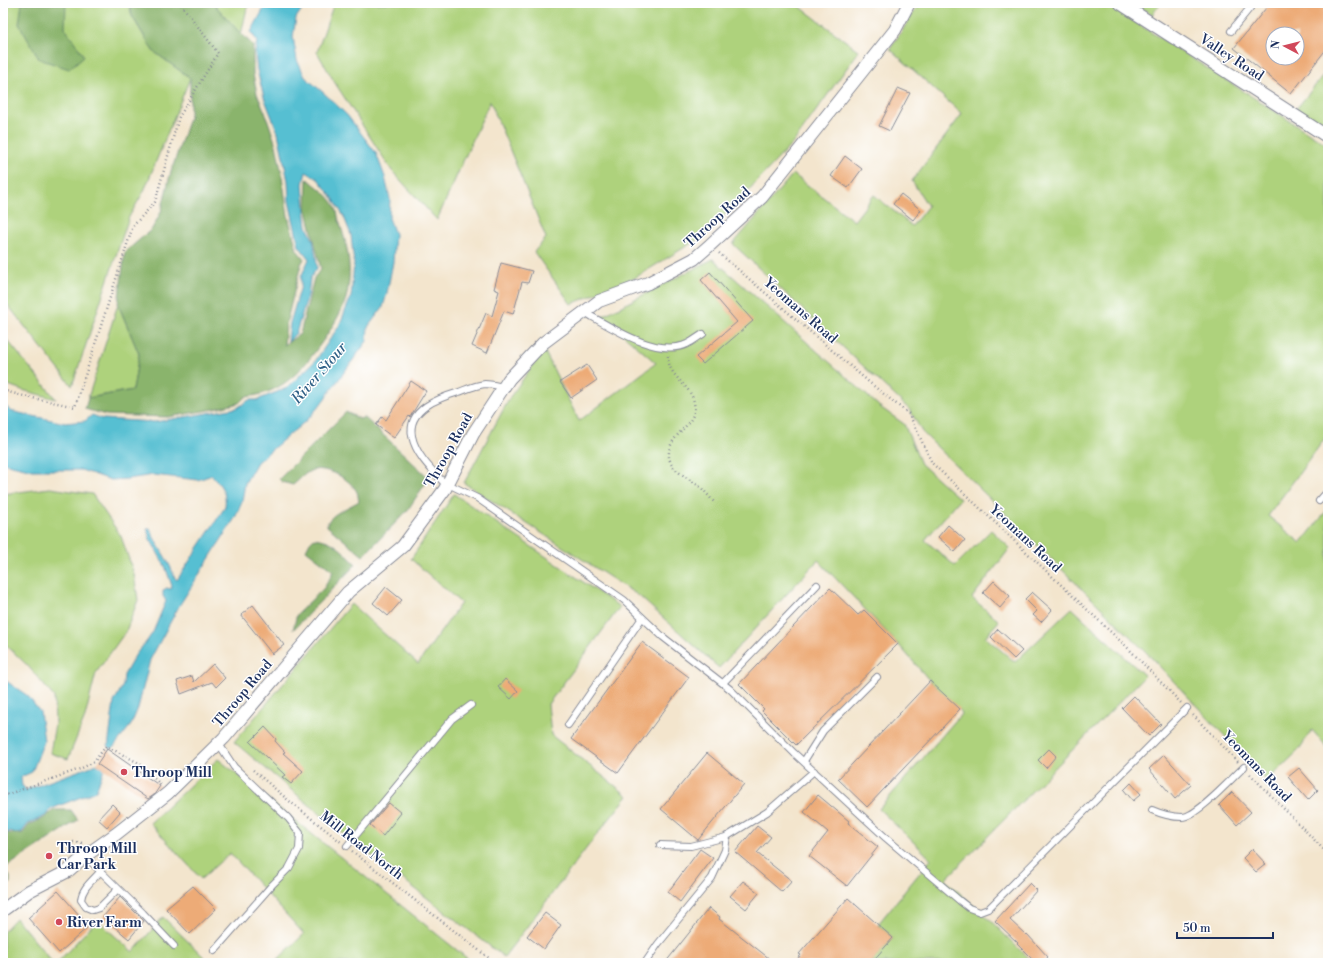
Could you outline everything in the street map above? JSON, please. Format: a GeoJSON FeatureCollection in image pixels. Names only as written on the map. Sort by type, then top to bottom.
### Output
{"type":"FeatureCollection","features":[{"type":"Feature","properties":{"kind":"street","name":"Throop Road"},"geometry":{"type":"LineString","coordinates":[[3,910],[30,891],[68,870],[84,856],[116,834],[168,793],[219,744],[348,592],[403,546],[448,485],[473,434],[509,379],[543,343],[599,301],[648,283],[694,259],[762,197],[895,30],[909,3]]}},
{"type":"Feature","properties":{"kind":"street","name":"Valley Road"},"geometry":{"type":"LineString","coordinates":[[1120,3],[1328,137]]}},
{"type":"Feature","properties":{"kind":"lane"},"geometry":{"type":"LineString","coordinates":[[1231,32],[1254,3]]}},
{"type":"Feature","properties":{"kind":"lane"},"geometry":{"type":"LineString","coordinates":[[584,312],[616,331],[655,346],[669,348],[686,344],[703,334]]}},
{"type":"Feature","properties":{"kind":"lane"},"geometry":{"type":"LineString","coordinates":[[504,387],[486,384],[473,387],[434,401],[418,413],[411,430],[412,437],[418,451],[428,465],[448,485],[477,498],[624,600],[663,637],[730,689],[814,771],[886,838],[965,904],[980,912],[988,909],[996,902],[1187,708]]}},
{"type":"Feature","properties":{"kind":"lane"},"geometry":{"type":"LineString","coordinates":[[1319,501],[1328,491]]}},
{"type":"Feature","properties":{"kind":"lane"},"geometry":{"type":"LineString","coordinates":[[723,683],[818,585]]}},
{"type":"Feature","properties":{"kind":"lane"},"geometry":{"type":"LineString","coordinates":[[568,725],[642,618]]}},
{"type":"Feature","properties":{"kind":"lane"},"geometry":{"type":"LineString","coordinates":[[804,761],[823,731],[877,677]]}},
{"type":"Feature","properties":{"kind":"lane"},"geometry":{"type":"LineString","coordinates":[[347,846],[452,719],[471,705]]}},
{"type":"Feature","properties":{"kind":"lane"},"geometry":{"type":"LineString","coordinates":[[214,951],[272,885],[289,868],[299,850],[300,832],[288,818],[234,767],[219,744]]}},
{"type":"Feature","properties":{"kind":"lane"},"geometry":{"type":"LineString","coordinates":[[1152,810],[1162,814],[1184,818],[1194,813],[1207,803],[1244,767]]}},
{"type":"Feature","properties":{"kind":"lane"},"geometry":{"type":"LineString","coordinates":[[660,845],[691,846],[728,836],[767,812],[814,771]]}},
{"type":"Feature","properties":{"kind":"lane"},"geometry":{"type":"LineString","coordinates":[[645,963],[658,944],[712,878],[726,850],[728,836]]}},
{"type":"Feature","properties":{"kind":"lane"},"geometry":{"type":"LineString","coordinates":[[84,856],[144,913],[174,946]]}},
{"type":"Feature","properties":{"kind":"lane"},"geometry":{"type":"LineString","coordinates":[[100,872],[84,889],[81,900],[86,907],[93,910],[99,908],[118,889]]}},
{"type":"Feature","properties":{"kind":"path"},"geometry":{"type":"LineString","coordinates":[[3,390],[75,407],[133,226],[155,202],[179,117],[218,53],[180,3]]}},
{"type":"Feature","properties":{"kind":"path","name":"Yeomans Road"},"geometry":{"type":"LineString","coordinates":[[710,245],[870,383],[909,414],[932,463],[1129,648],[1328,854]]}},
{"type":"Feature","properties":{"kind":"path"},"geometry":{"type":"LineString","coordinates":[[669,348],[669,366],[690,393],[694,400],[695,407],[693,416],[670,444],[668,450],[669,459],[673,467],[701,488],[715,503]]}},
{"type":"Feature","properties":{"kind":"path"},"geometry":{"type":"LineString","coordinates":[[3,796],[80,769],[94,762],[106,746],[139,762],[168,793]]}},
{"type":"Feature","properties":{"kind":"path","name":"Mill Road North"},"geometry":{"type":"LineString","coordinates":[[248,766],[288,800],[490,959],[492,963]]}},
{"type":"Feature","properties":{"kind":"green space"},"geometry":{"type":"Polygon","coordinates":[[[3,3],[129,3],[132,16],[153,51],[190,78],[144,191],[129,217],[72,386],[3,299],[3,3]]]}},
{"type":"Feature","properties":{"kind":"green space"},"geometry":{"type":"Polygon","coordinates":[[[22,3],[66,3],[65,28],[84,56],[69,69],[39,59],[19,24],[22,3]]]}},
{"type":"Feature","properties":{"kind":"green space"},"geometry":{"type":"Polygon","coordinates":[[[129,3],[213,3],[253,45],[253,74],[257,94],[265,112],[276,145],[288,216],[297,250],[304,259],[301,264],[286,324],[284,345],[300,334],[314,278],[321,269],[306,207],[307,179],[326,194],[335,206],[347,249],[349,269],[348,288],[341,312],[318,348],[293,377],[267,392],[245,397],[239,403],[215,409],[168,417],[106,415],[85,409],[88,398],[133,390],[139,354],[118,304],[125,252],[152,229],[161,212],[170,175],[190,115],[190,78],[153,51],[132,16],[129,3]]]}},
{"type":"Feature","properties":{"kind":"green space"},"geometry":{"type":"Polygon","coordinates":[[[213,3],[250,3],[247,8],[241,35],[213,3]]]}},
{"type":"Feature","properties":{"kind":"green space"},"geometry":{"type":"Polygon","coordinates":[[[334,3],[795,3],[859,51],[793,143],[708,233],[633,279],[571,304],[534,252],[546,238],[490,101],[437,220],[392,171],[335,83],[317,52],[334,3]]]}},
{"type":"Feature","properties":{"kind":"green space"},"geometry":{"type":"Polygon","coordinates":[[[920,3],[1105,3],[1328,145],[1328,434],[1268,516],[1301,543],[1328,509],[1328,748],[1312,730],[1298,751],[1267,781],[1146,652],[922,432],[910,410],[733,244],[793,174],[854,221],[874,195],[912,226],[928,206],[912,181],[962,114],[890,49],[920,3]]]}},
{"type":"Feature","properties":{"kind":"green space"},"geometry":{"type":"Polygon","coordinates":[[[1133,3],[1161,3],[1152,15],[1133,3]]]}},
{"type":"Feature","properties":{"kind":"green space"},"geometry":{"type":"Polygon","coordinates":[[[1328,70],[1328,130],[1296,109],[1328,70]]]}},
{"type":"Feature","properties":{"kind":"green space"},"geometry":{"type":"Polygon","coordinates":[[[713,259],[880,407],[904,424],[921,464],[960,499],[925,540],[955,566],[991,530],[1010,548],[972,598],[999,621],[985,637],[1015,662],[1072,608],[1145,676],[945,880],[992,922],[1033,963],[871,963],[893,938],[878,924],[931,859],[879,809],[962,713],[930,681],[898,644],[818,560],[719,668],[639,596],[464,483],[510,397],[544,350],[579,421],[656,363],[602,316],[713,259]]]}},
{"type":"Feature","properties":{"kind":"green space"},"geometry":{"type":"Polygon","coordinates":[[[118,304],[139,354],[133,390],[88,398],[118,304]]]}},
{"type":"Feature","properties":{"kind":"green space"},"geometry":{"type":"Polygon","coordinates":[[[3,335],[56,399],[22,390],[3,383],[3,335]]]}},
{"type":"Feature","properties":{"kind":"green space"},"geometry":{"type":"Polygon","coordinates":[[[346,412],[360,419],[364,417],[429,478],[407,511],[363,556],[327,526],[331,518],[359,501],[357,492],[349,482],[336,474],[322,470],[310,471],[293,485],[282,482],[279,479],[346,412]]]}},
{"type":"Feature","properties":{"kind":"green space"},"geometry":{"type":"Polygon","coordinates":[[[50,488],[92,494],[121,536],[134,574],[138,600],[126,631],[96,673],[85,717],[68,759],[50,753],[55,724],[54,697],[28,666],[3,642],[3,494],[50,488]]]}},
{"type":"Feature","properties":{"kind":"green space"},"geometry":{"type":"Polygon","coordinates":[[[454,494],[620,607],[548,704],[551,735],[628,796],[504,957],[344,834],[234,742],[351,604],[418,664],[461,603],[411,559],[454,494]]]}},
{"type":"Feature","properties":{"kind":"green space"},"geometry":{"type":"Polygon","coordinates":[[[314,538],[333,543],[356,564],[293,630],[297,614],[324,588],[333,571],[306,550],[314,538]]]}},
{"type":"Feature","properties":{"kind":"green space"},"geometry":{"type":"Polygon","coordinates":[[[218,759],[473,963],[274,963],[304,934],[230,853],[201,879],[150,823],[218,759]]]}},
{"type":"Feature","properties":{"kind":"green space"},"geometry":{"type":"Polygon","coordinates":[[[54,810],[71,810],[78,820],[5,868],[10,877],[10,883],[3,888],[3,836],[9,833],[23,833],[29,825],[44,818],[54,810]]]}},
{"type":"Feature","properties":{"kind":"green space"},"geometry":{"type":"Polygon","coordinates":[[[163,917],[210,963],[57,963],[97,920],[133,952],[163,917]]]}},
{"type":"Feature","properties":{"kind":"green space"},"geometry":{"type":"Polygon","coordinates":[[[16,918],[53,963],[3,963],[3,932],[16,918]]]}},
{"type":"Feature","properties":{"kind":"water","name":"River Stour"},"geometry":{"type":"Polygon","coordinates":[[[265,3],[306,3],[296,18],[293,37],[297,60],[305,77],[347,115],[376,153],[385,177],[390,199],[389,218],[395,234],[393,262],[387,293],[383,307],[368,327],[367,341],[320,405],[308,419],[257,462],[245,483],[242,502],[235,518],[179,606],[150,660],[138,708],[131,725],[112,749],[108,747],[114,702],[123,685],[124,675],[136,654],[153,632],[166,601],[163,596],[163,591],[166,588],[171,589],[172,586],[165,566],[150,539],[147,529],[150,529],[177,580],[225,507],[224,493],[221,486],[212,475],[198,480],[154,475],[111,480],[81,470],[33,470],[3,463],[3,402],[10,411],[65,423],[85,421],[92,415],[103,419],[155,422],[237,408],[249,400],[257,400],[287,388],[316,360],[339,326],[351,297],[354,264],[351,235],[344,217],[333,198],[318,179],[306,172],[303,184],[305,210],[307,226],[313,240],[317,268],[310,279],[308,295],[296,333],[288,342],[290,323],[301,286],[301,277],[309,259],[299,246],[289,201],[288,181],[278,133],[264,97],[257,70],[255,53],[257,41],[251,32],[263,10],[265,3]]]}},
{"type":"Feature","properties":{"kind":"water"},"geometry":{"type":"Polygon","coordinates":[[[3,675],[6,681],[28,696],[40,712],[44,741],[32,772],[21,777],[22,786],[25,790],[97,764],[104,769],[96,791],[51,809],[47,815],[28,824],[22,832],[16,833],[10,831],[3,835],[3,675]]]}},
{"type":"Feature","properties":{"kind":"building"},"geometry":{"type":"Polygon","coordinates":[[[1270,3],[1328,3],[1328,47],[1291,94],[1234,48],[1270,3]]]}},
{"type":"Feature","properties":{"kind":"building"},"geometry":{"type":"Polygon","coordinates":[[[898,88],[910,93],[890,131],[879,126],[898,88]]]}},
{"type":"Feature","properties":{"kind":"building"},"geometry":{"type":"Polygon","coordinates":[[[845,156],[862,169],[848,188],[831,176],[845,156]]]}},
{"type":"Feature","properties":{"kind":"building"},"geometry":{"type":"Polygon","coordinates":[[[901,194],[921,210],[913,220],[893,204],[901,194]]]}},
{"type":"Feature","properties":{"kind":"building"},"geometry":{"type":"Polygon","coordinates":[[[501,263],[532,271],[528,283],[522,282],[513,314],[504,311],[487,353],[472,346],[486,313],[492,316],[499,291],[494,289],[501,263]]]}},
{"type":"Feature","properties":{"kind":"building"},"geometry":{"type":"Polygon","coordinates":[[[710,272],[753,321],[703,364],[696,357],[737,322],[701,280],[710,272]]]}},
{"type":"Feature","properties":{"kind":"building"},"geometry":{"type":"Polygon","coordinates":[[[587,365],[597,380],[571,398],[560,382],[587,365]]]}},
{"type":"Feature","properties":{"kind":"building"},"geometry":{"type":"Polygon","coordinates":[[[411,381],[426,391],[410,417],[409,416],[394,438],[376,425],[382,417],[386,420],[411,381]]]}},
{"type":"Feature","properties":{"kind":"building"},"geometry":{"type":"Polygon","coordinates":[[[948,525],[965,540],[955,552],[938,537],[948,525]]]}},
{"type":"Feature","properties":{"kind":"building"},"geometry":{"type":"Polygon","coordinates":[[[994,581],[1010,596],[1000,608],[983,593],[994,581]]]}},
{"type":"Feature","properties":{"kind":"building"},"geometry":{"type":"Polygon","coordinates":[[[386,587],[402,600],[388,616],[373,603],[386,587]]]}},
{"type":"Feature","properties":{"kind":"building"},"geometry":{"type":"Polygon","coordinates":[[[830,588],[858,615],[864,610],[898,644],[796,745],[762,711],[764,709],[739,684],[830,588]]]}},
{"type":"Feature","properties":{"kind":"building"},"geometry":{"type":"Polygon","coordinates":[[[1032,592],[1052,610],[1041,622],[1033,615],[1037,611],[1025,599],[1032,592]]]}},
{"type":"Feature","properties":{"kind":"building"},"geometry":{"type":"Polygon","coordinates":[[[253,605],[284,645],[272,654],[241,615],[253,605]]]}},
{"type":"Feature","properties":{"kind":"building"},"geometry":{"type":"Polygon","coordinates":[[[998,629],[1022,651],[1014,659],[991,637],[998,629]]]}},
{"type":"Feature","properties":{"kind":"building"},"geometry":{"type":"Polygon","coordinates":[[[642,642],[689,677],[618,773],[571,739],[642,642]]]}},
{"type":"Feature","properties":{"kind":"building"},"geometry":{"type":"Polygon","coordinates":[[[213,664],[225,678],[216,687],[212,682],[181,694],[177,681],[192,676],[194,682],[213,664]]]}},
{"type":"Feature","properties":{"kind":"building"},"geometry":{"type":"Polygon","coordinates":[[[505,679],[518,691],[511,699],[498,687],[505,679]]]}},
{"type":"Feature","properties":{"kind":"building"},"geometry":{"type":"Polygon","coordinates":[[[930,681],[960,709],[867,807],[838,779],[930,681]]]}},
{"type":"Feature","properties":{"kind":"building"},"geometry":{"type":"Polygon","coordinates":[[[1134,696],[1161,724],[1149,736],[1122,708],[1134,696]]]}},
{"type":"Feature","properties":{"kind":"building"},"geometry":{"type":"Polygon","coordinates":[[[265,727],[285,752],[283,753],[303,771],[291,784],[282,777],[285,775],[250,742],[265,727]]]}},
{"type":"Feature","properties":{"kind":"building","name":"Throop Mill"},"geometry":{"type":"Polygon","coordinates":[[[107,749],[160,786],[154,795],[148,799],[97,764],[107,749]]]}},
{"type":"Feature","properties":{"kind":"building"},"geometry":{"type":"Polygon","coordinates":[[[1049,749],[1056,756],[1046,768],[1038,760],[1049,749]]]}},
{"type":"Feature","properties":{"kind":"building"},"geometry":{"type":"Polygon","coordinates":[[[707,753],[744,784],[698,840],[661,809],[707,753]]]}},
{"type":"Feature","properties":{"kind":"building"},"geometry":{"type":"Polygon","coordinates":[[[1164,755],[1191,785],[1175,799],[1149,769],[1164,755]]]}},
{"type":"Feature","properties":{"kind":"building"},"geometry":{"type":"Polygon","coordinates":[[[1299,768],[1318,790],[1308,800],[1288,777],[1299,768]]]}},
{"type":"Feature","properties":{"kind":"building"},"geometry":{"type":"Polygon","coordinates":[[[1131,783],[1141,794],[1133,801],[1124,790],[1131,783]]]}},
{"type":"Feature","properties":{"kind":"building"},"geometry":{"type":"Polygon","coordinates":[[[1232,792],[1251,812],[1237,825],[1219,805],[1232,792]]]}},
{"type":"Feature","properties":{"kind":"building"},"geometry":{"type":"Polygon","coordinates":[[[818,795],[849,821],[848,823],[878,847],[847,886],[809,856],[828,832],[804,812],[818,795]]]}},
{"type":"Feature","properties":{"kind":"building"},"geometry":{"type":"Polygon","coordinates":[[[389,803],[401,813],[383,836],[370,825],[389,803]]]}},
{"type":"Feature","properties":{"kind":"building"},"geometry":{"type":"Polygon","coordinates":[[[112,804],[120,812],[107,827],[98,819],[112,804]]]}},
{"type":"Feature","properties":{"kind":"building"},"geometry":{"type":"Polygon","coordinates":[[[757,826],[771,837],[757,853],[792,881],[782,892],[735,852],[757,826]]]}},
{"type":"Feature","properties":{"kind":"building"},"geometry":{"type":"Polygon","coordinates":[[[700,849],[713,858],[680,902],[668,892],[700,849]]]}},
{"type":"Feature","properties":{"kind":"building"},"geometry":{"type":"Polygon","coordinates":[[[1252,849],[1266,864],[1256,872],[1243,858],[1252,849]]]}},
{"type":"Feature","properties":{"kind":"building"},"geometry":{"type":"Polygon","coordinates":[[[743,881],[759,893],[746,909],[730,896],[743,881]]]}},
{"type":"Feature","properties":{"kind":"building"},"geometry":{"type":"Polygon","coordinates":[[[1030,883],[1037,890],[1010,920],[1026,935],[1027,934],[1048,957],[1042,963],[1036,963],[995,921],[1030,883]]]}},
{"type":"Feature","properties":{"kind":"building"},"geometry":{"type":"Polygon","coordinates":[[[193,886],[216,909],[190,934],[166,909],[193,886]]]}},
{"type":"Feature","properties":{"kind":"building","name":"River Farm"},"geometry":{"type":"Polygon","coordinates":[[[58,891],[89,926],[59,953],[28,918],[58,891]]]}},
{"type":"Feature","properties":{"kind":"building"},"geometry":{"type":"Polygon","coordinates":[[[120,897],[144,921],[129,939],[103,917],[120,897]]]}},
{"type":"Feature","properties":{"kind":"building"},"geometry":{"type":"Polygon","coordinates":[[[848,898],[893,938],[871,963],[794,963],[801,955],[799,954],[848,898]]]}},
{"type":"Feature","properties":{"kind":"building"},"geometry":{"type":"Polygon","coordinates":[[[709,908],[720,917],[719,919],[775,963],[665,963],[709,908]]]}},
{"type":"Feature","properties":{"kind":"building"},"geometry":{"type":"Polygon","coordinates":[[[545,913],[561,925],[544,949],[527,936],[545,913]]]}},
{"type":"Feature","properties":{"kind":"place","name":"Throop Mill"},"geometry":{"type":"Point","coordinates":[124,772]}},
{"type":"Feature","properties":{"kind":"place","name":"Throop Mill Car Park"},"geometry":{"type":"Point","coordinates":[49,856]}},
{"type":"Feature","properties":{"kind":"place","name":"River Farm"},"geometry":{"type":"Point","coordinates":[59,922]}}]}
